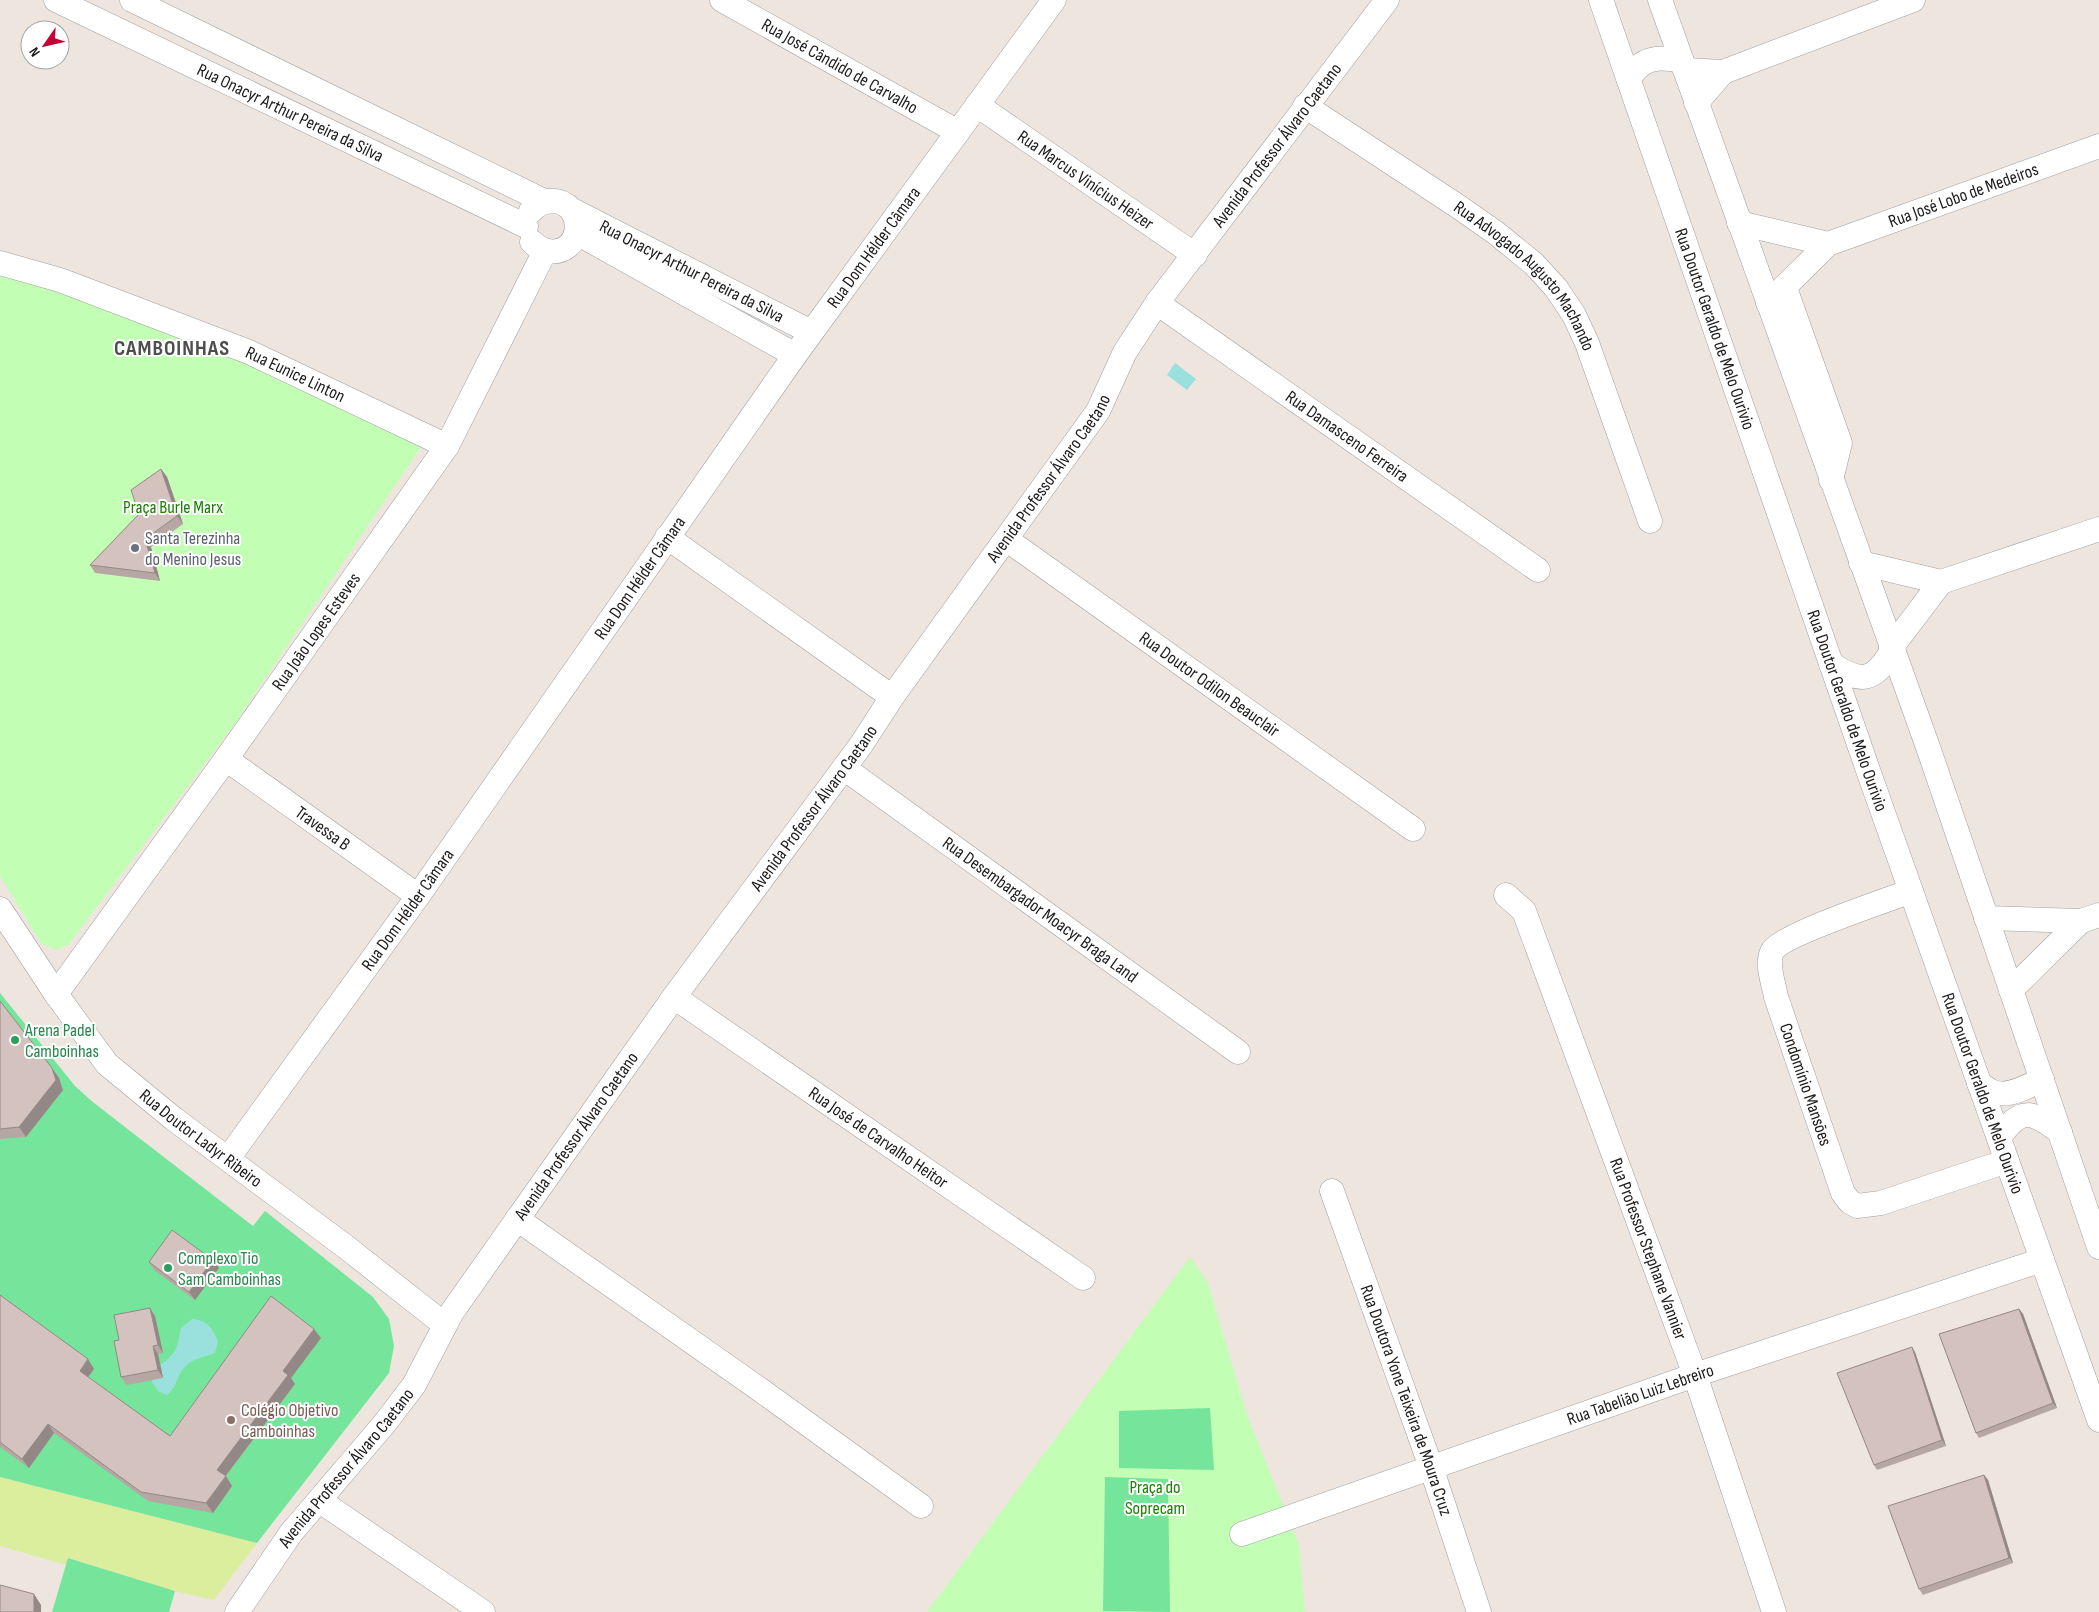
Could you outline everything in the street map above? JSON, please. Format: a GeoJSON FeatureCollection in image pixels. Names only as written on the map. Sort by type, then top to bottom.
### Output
{"type":"FeatureCollection","features":[{"type":"Feature","properties":{"kind":"street","name":"Rua Onacyr Arthur Pereira da Silva"},"geometry":{"type":"LineString","coordinates":[[56,0],[526,226]]}},
{"type":"Feature","properties":{"kind":"street","name":"Rua Onacyr Arthur Pereira da Silva"},"geometry":{"type":"LineString","coordinates":[[132,0],[544,202]]}},
{"type":"Feature","properties":{"kind":"street","name":"Rua José Cândido de Carvalho"},"geometry":{"type":"LineString","coordinates":[[725,0],[958,132]]}},
{"type":"Feature","properties":{"kind":"street","name":"Rua Dom Hélder Câmara"},"geometry":{"type":"LineString","coordinates":[[229,1157],[418,896],[795,354],[1054,0]]}},
{"type":"Feature","properties":{"kind":"street","name":"Avenida Professor Álvaro Caetano"},"geometry":{"type":"LineString","coordinates":[[237,1612],[291,1533],[386,1423],[414,1385],[452,1312],[517,1219],[674,997],[844,768],[892,697],[1098,411],[1125,352],[1157,303],[1386,0]]}},
{"type":"Feature","properties":{"kind":"street","name":"Rua Doutor Geraldo de Melo Ourivio"},"geometry":{"type":"LineString","coordinates":[[1601,0],[1869,773],[2099,1420]]}},
{"type":"Feature","properties":{"kind":"street"},"geometry":{"type":"LineString","coordinates":[[1660,0],[1928,750],[2099,1247]]}},
{"type":"Feature","properties":{"kind":"street"},"geometry":{"type":"LineString","coordinates":[[1696,103],[1723,72],[1913,0]]}},
{"type":"Feature","properties":{"kind":"street"},"geometry":{"type":"LineString","coordinates":[[1629,80],[1637,68],[1650,59],[1667,58],[1683,65],[1723,72]]}},
{"type":"Feature","properties":{"kind":"street","name":"Rua Marcus Vinícius Heizer"},"geometry":{"type":"LineString","coordinates":[[977,105],[1194,256]]}},
{"type":"Feature","properties":{"kind":"street","name":"Rua Advogado Augusto Machando"},"geometry":{"type":"LineString","coordinates":[[1305,106],[1496,233],[1534,264],[1556,288],[1574,315],[1587,343],[1650,521]]}},
{"type":"Feature","properties":{"kind":"street","name":"Rua José Lobo de Medeiros"},"geometry":{"type":"LineString","coordinates":[[1768,303],[1786,288],[1828,244],[2099,146]]}},
{"type":"Feature","properties":{"kind":"street"},"geometry":{"type":"LineString","coordinates":[[559,201],[574,222],[574,240],[561,250],[545,251],[531,242],[527,234],[526,226],[531,211],[544,202],[559,201]]}},
{"type":"Feature","properties":{"kind":"street","name":"Rua Onacyr Arthur Pereira da Silva"},"geometry":{"type":"LineString","coordinates":[[574,222],[811,332]]}},
{"type":"Feature","properties":{"kind":"street","name":"Rua Onacyr Arthur Pereira da Silva"},"geometry":{"type":"LineString","coordinates":[[574,222],[795,354]]}},
{"type":"Feature","properties":{"kind":"street"},"geometry":{"type":"LineString","coordinates":[[1739,223],[1828,244]]}},
{"type":"Feature","properties":{"kind":"street","name":"Rua João Lopes Esteves"},"geometry":{"type":"LineString","coordinates":[[56,994],[226,759],[447,446],[545,251]]}},
{"type":"Feature","properties":{"kind":"street","name":"Rua Eunice Linton"},"geometry":{"type":"LineString","coordinates":[[0,263],[60,280],[249,352],[447,446]]}},
{"type":"Feature","properties":{"kind":"street"},"geometry":{"type":"LineString","coordinates":[[1786,288],[1840,443],[1831,480]]}},
{"type":"Feature","properties":{"kind":"street","name":"Rua Damasceno Ferreira"},"geometry":{"type":"LineString","coordinates":[[1157,303],[1538,570]]}},
{"type":"Feature","properties":{"kind":"street"},"geometry":{"type":"LineString","coordinates":[[1861,563],[1941,582],[2099,529]]}},
{"type":"Feature","properties":{"kind":"street"},"geometry":{"type":"LineString","coordinates":[[667,537],[892,697]]}},
{"type":"Feature","properties":{"kind":"street","name":"Rua Doutor Odilon Beauclair"},"geometry":{"type":"LineString","coordinates":[[1006,539],[1413,829]]}},
{"type":"Feature","properties":{"kind":"street"},"geometry":{"type":"LineString","coordinates":[[1831,664],[1857,678],[1878,672],[1892,649],[1941,582]]}},
{"type":"Feature","properties":{"kind":"street","name":"Travessa B"},"geometry":{"type":"LineString","coordinates":[[226,759],[418,896]]}},
{"type":"Feature","properties":{"kind":"street","name":"Rua Desembargador Moacyr Braga Land"},"geometry":{"type":"LineString","coordinates":[[844,768],[1238,1052]]}},
{"type":"Feature","properties":{"kind":"street","name":"Condomínio Mansões"},"geometry":{"type":"LineString","coordinates":[[1911,891],[1801,933],[1779,944],[1772,953],[1772,974],[1776,997],[1832,1166],[1846,1198],[1854,1204],[1868,1205],[1881,1204],[2007,1160]]}},
{"type":"Feature","properties":{"kind":"street","name":"Rua Professor Stephane Vannier"},"geometry":{"type":"LineString","coordinates":[[1506,895],[1524,911],[1695,1375],[1774,1612]]}},
{"type":"Feature","properties":{"kind":"street","name":"Rua Doutor Ladyr Ribeiro"},"geometry":{"type":"LineString","coordinates":[[0,909],[56,994],[107,1064],[168,1114],[229,1157],[445,1325]]}},
{"type":"Feature","properties":{"kind":"street"},"geometry":{"type":"LineString","coordinates":[[1986,918],[2090,918]]}},
{"type":"Feature","properties":{"kind":"street"},"geometry":{"type":"LineString","coordinates":[[2011,990],[2090,918]]}},
{"type":"Feature","properties":{"kind":"street","name":"Rua José de Carvalho Heitor"},"geometry":{"type":"LineString","coordinates":[[674,997],[1083,1278]]}},
{"type":"Feature","properties":{"kind":"street"},"geometry":{"type":"LineString","coordinates":[[1979,1083],[1992,1092],[1999,1093],[2022,1089],[2042,1079]]}},
{"type":"Feature","properties":{"kind":"street"},"geometry":{"type":"LineString","coordinates":[[1999,1138],[2009,1124],[2022,1116],[2039,1116],[2060,1132]]}},
{"type":"Feature","properties":{"kind":"street","name":"Rua Doutora Yone Teixeira de Moura Cruz"},"geometry":{"type":"LineString","coordinates":[[1332,1191],[1431,1468],[1479,1612]]}},
{"type":"Feature","properties":{"kind":"street"},"geometry":{"type":"LineString","coordinates":[[517,1219],[762,1391],[921,1506]]}},
{"type":"Feature","properties":{"kind":"street","name":"Rua Tabelião Luiz Lebreiro"},"geometry":{"type":"LineString","coordinates":[[1242,1534],[1695,1375],[2042,1260]]}},
{"type":"Feature","properties":{"kind":"street"},"geometry":{"type":"LineString","coordinates":[[320,1501],[483,1612]]}},
{"type":"Feature","properties":{"kind":"green space","name":"Praça Burle Marx"},"geometry":{"type":"Polygon","coordinates":[[[0,276],[208,333],[429,435],[233,726],[68,945],[56,950],[41,943],[0,876],[0,276]]]}},
{"type":"Feature","properties":{"kind":"green space","name":"Complexo Tio Sam Camboinhas"},"geometry":{"type":"Polygon","coordinates":[[[0,993],[75,1086],[94,1103],[253,1226],[265,1211],[373,1297],[389,1319],[394,1346],[389,1373],[257,1543],[0,1477],[0,993]]]}},
{"type":"Feature","properties":{"kind":"green space","name":"Praça do Soprecam"},"geometry":{"type":"Polygon","coordinates":[[[1190,1257],[1208,1283],[1247,1415],[1299,1545],[1305,1612],[927,1612],[1190,1257]]]}},
{"type":"Feature","properties":{"kind":"green space"},"geometry":{"type":"Polygon","coordinates":[[[1210,1408],[1214,1470],[1119,1468],[1119,1411],[1210,1408]]]}},
{"type":"Feature","properties":{"kind":"green space"},"geometry":{"type":"Polygon","coordinates":[[[0,1477],[257,1543],[214,1600],[175,1591],[69,1558],[66,1565],[0,1546],[0,1477]]]}},
{"type":"Feature","properties":{"kind":"green space"},"geometry":{"type":"Polygon","coordinates":[[[1105,1477],[1168,1479],[1170,1612],[1103,1611],[1105,1477]]]}},
{"type":"Feature","properties":{"kind":"green space"},"geometry":{"type":"Polygon","coordinates":[[[68,1558],[175,1591],[169,1612],[52,1612],[68,1558]]]}},
{"type":"Feature","properties":{"kind":"water"},"geometry":{"type":"Polygon","coordinates":[[[1175,363],[1196,379],[1187,390],[1167,375],[1175,363]]]}},
{"type":"Feature","properties":{"kind":"water"},"geometry":{"type":"Polygon","coordinates":[[[192,1319],[202,1321],[214,1332],[218,1341],[215,1353],[189,1363],[180,1373],[171,1392],[167,1395],[158,1391],[152,1382],[154,1370],[174,1352],[181,1328],[192,1319]]]}},
{"type":"Feature","properties":{"kind":"building"},"geometry":{"type":"Polygon","coordinates":[[[161,469],[177,516],[145,539],[155,573],[90,565],[139,514],[131,490],[161,469]]]}},
{"type":"Feature","properties":{"kind":"building","name":"Arena Padel Camboinhas"},"geometry":{"type":"Polygon","coordinates":[[[0,1001],[52,1068],[56,1080],[19,1127],[0,1129],[0,1001]]]}},
{"type":"Feature","properties":{"kind":"building"},"geometry":{"type":"Polygon","coordinates":[[[172,1230],[213,1260],[189,1292],[149,1262],[172,1230]]]}},
{"type":"Feature","properties":{"kind":"building"},"geometry":{"type":"Polygon","coordinates":[[[0,1295],[88,1359],[80,1371],[170,1436],[271,1296],[314,1329],[283,1371],[288,1375],[217,1470],[226,1476],[206,1503],[141,1492],[48,1424],[22,1459],[0,1442],[0,1295]]]}},
{"type":"Feature","properties":{"kind":"building"},"geometry":{"type":"Polygon","coordinates":[[[150,1308],[158,1345],[153,1346],[158,1370],[121,1377],[114,1341],[119,1340],[114,1315],[150,1308]]]}},
{"type":"Feature","properties":{"kind":"building"},"geometry":{"type":"Polygon","coordinates":[[[2019,1309],[2053,1403],[1976,1433],[1939,1334],[2019,1309]]]}},
{"type":"Feature","properties":{"kind":"building"},"geometry":{"type":"Polygon","coordinates":[[[1912,1347],[1942,1440],[1874,1465],[1837,1373],[1912,1347]]]}},
{"type":"Feature","properties":{"kind":"building"},"geometry":{"type":"Polygon","coordinates":[[[1984,1475],[2009,1558],[1919,1589],[1888,1506],[1984,1475]]]}},
{"type":"Feature","properties":{"kind":"building"},"geometry":{"type":"Polygon","coordinates":[[[0,1585],[34,1594],[34,1612],[0,1612],[0,1585]]]}},
{"type":"Feature","properties":{"kind":"place","name":"Santa Terezinha do Menino Jesus"},"geometry":{"type":"Point","coordinates":[135,548]}},
{"type":"Feature","properties":{"kind":"place","name":"Arena Padel Camboinhas"},"geometry":{"type":"Point","coordinates":[15,1040]}},
{"type":"Feature","properties":{"kind":"place","name":"Complexo Tio Sam Camboinhas"},"geometry":{"type":"Point","coordinates":[168,1268]}},
{"type":"Feature","properties":{"kind":"place","name":"Colégio Objetivo Camboinhas"},"geometry":{"type":"Point","coordinates":[231,1420]}},
{"type":"Feature","properties":{"kind":"district","name":"CAMBOINHAS"},"geometry":{"type":"Point","coordinates":[172,347]}}]}
